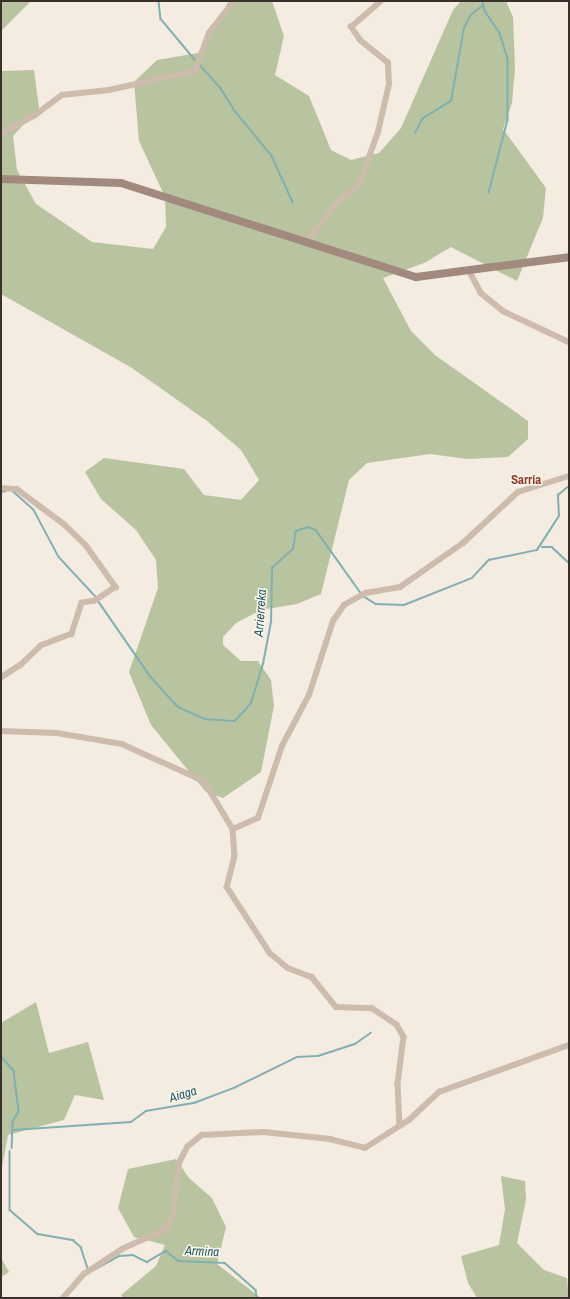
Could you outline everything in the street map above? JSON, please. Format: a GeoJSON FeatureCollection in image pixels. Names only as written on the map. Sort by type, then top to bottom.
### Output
{"type":"FeatureCollection","features":[{"type":"Feature","properties":{"kind":"street"},"geometry":{"type":"LineString","coordinates":[[1,134],[34,116],[62,95],[109,90],[195,71],[202,62],[209,33],[234,1]]}},
{"type":"Feature","properties":{"kind":"street"},"geometry":{"type":"LineString","coordinates":[[307,242],[324,217],[359,185],[378,132],[390,84],[388,63],[360,40],[351,27],[381,1]]}},
{"type":"Feature","properties":{"kind":"street"},"geometry":{"type":"LineString","coordinates":[[1,179],[121,183],[416,277],[470,272],[569,257]]}},
{"type":"Feature","properties":{"kind":"street"},"geometry":{"type":"LineString","coordinates":[[470,272],[481,293],[503,311],[569,342]]}},
{"type":"Feature","properties":{"kind":"street"},"geometry":{"type":"LineString","coordinates":[[233,829],[258,818],[285,739],[309,696],[333,621],[344,605],[367,593],[400,587],[463,543],[518,492],[569,476]]}},
{"type":"Feature","properties":{"kind":"street"},"geometry":{"type":"LineString","coordinates":[[1,488],[23,492],[86,545],[116,587],[97,599],[82,603],[72,634],[41,646],[21,665],[1,678]]}},
{"type":"Feature","properties":{"kind":"street"},"geometry":{"type":"LineString","coordinates":[[1,731],[57,733],[140,750],[204,781],[233,829],[235,856],[228,887],[270,953],[288,968],[312,977],[336,1007],[372,1008],[397,1026],[404,1037],[398,1084],[400,1126]]}},
{"type":"Feature","properties":{"kind":"street"},"geometry":{"type":"LineString","coordinates":[[63,1298],[84,1274],[122,1249],[166,1229],[173,1215],[179,1163],[187,1147],[202,1135],[264,1132],[330,1139],[365,1148],[400,1126],[439,1092],[540,1058],[569,1045]]}},
{"type":"Feature","properties":{"kind":"green space"},"geometry":{"type":"Polygon","coordinates":[[[1,1],[31,1],[1,31],[1,1]]]}},
{"type":"Feature","properties":{"kind":"green space"},"geometry":{"type":"Polygon","coordinates":[[[229,1],[272,1],[284,36],[275,75],[309,96],[331,150],[351,160],[379,153],[401,128],[453,10],[461,1],[506,1],[513,17],[515,68],[512,103],[503,129],[546,188],[543,218],[517,281],[451,247],[424,263],[383,278],[411,331],[435,355],[528,421],[528,439],[508,457],[467,459],[430,454],[367,463],[349,480],[321,594],[297,604],[261,610],[236,623],[223,637],[223,645],[241,661],[258,661],[271,680],[274,706],[261,772],[223,798],[206,792],[151,725],[129,672],[158,588],[156,560],[136,530],[101,499],[85,472],[104,458],[184,469],[204,495],[241,500],[259,480],[241,450],[207,421],[132,368],[1,294],[1,71],[34,70],[39,108],[13,136],[17,170],[36,204],[92,242],[153,249],[166,227],[165,197],[139,141],[134,82],[157,60],[198,53],[229,1]]]}},
{"type":"Feature","properties":{"kind":"green space"},"geometry":{"type":"Polygon","coordinates":[[[36,1002],[49,1053],[88,1042],[104,1100],[75,1095],[64,1120],[8,1135],[1,1173],[1,1023],[36,1002]]]}},
{"type":"Feature","properties":{"kind":"green space"},"geometry":{"type":"Polygon","coordinates":[[[176,1159],[189,1178],[212,1198],[226,1227],[217,1264],[261,1298],[123,1298],[121,1295],[156,1266],[165,1245],[134,1237],[118,1208],[128,1169],[176,1159]]]}},
{"type":"Feature","properties":{"kind":"green space"},"geometry":{"type":"Polygon","coordinates":[[[501,1176],[525,1181],[526,1200],[517,1243],[544,1270],[567,1278],[569,1298],[477,1298],[468,1283],[461,1256],[499,1245],[505,1209],[501,1176]]]}},
{"type":"Feature","properties":{"kind":"green space"},"geometry":{"type":"Polygon","coordinates":[[[1,1258],[9,1272],[1,1277],[1,1258]]]}},
{"type":"Feature","properties":{"kind":"waterway"},"geometry":{"type":"LineString","coordinates":[[159,1],[161,19],[197,62]]}},
{"type":"Feature","properties":{"kind":"waterway"},"geometry":{"type":"LineString","coordinates":[[483,1],[485,11],[500,33],[508,59],[508,120],[489,193]]}},
{"type":"Feature","properties":{"kind":"waterway"},"geometry":{"type":"LineString","coordinates":[[415,133],[422,119],[451,101],[464,28],[471,15],[482,6]]}},
{"type":"Feature","properties":{"kind":"waterway"},"geometry":{"type":"LineString","coordinates":[[200,65],[220,87],[235,111],[272,156],[293,202]]}},
{"type":"Feature","properties":{"kind":"waterway","name":"Arrierreka"},"geometry":{"type":"LineString","coordinates":[[363,596],[376,604],[404,605],[472,578],[489,560],[537,550],[559,516],[558,495],[569,486]]}},
{"type":"Feature","properties":{"kind":"waterway","name":"Arrierreka"},"geometry":{"type":"LineString","coordinates":[[1,492],[6,491]]}},
{"type":"Feature","properties":{"kind":"waterway","name":"Arrierreka"},"geometry":{"type":"LineString","coordinates":[[13,491],[34,510],[59,557],[97,598]]}},
{"type":"Feature","properties":{"kind":"waterway","name":"Arrierreka"},"geometry":{"type":"LineString","coordinates":[[99,602],[151,677],[178,707],[205,719],[235,721],[251,703],[263,664],[271,622],[272,568],[293,549],[296,531],[308,527],[316,530],[361,593]]}},
{"type":"Feature","properties":{"kind":"waterway"},"geometry":{"type":"LineString","coordinates":[[542,547],[552,547],[569,563]]}},
{"type":"Feature","properties":{"kind":"waterway","name":"Aiaga"},"geometry":{"type":"LineString","coordinates":[[13,1130],[131,1122],[146,1111],[194,1103],[234,1088],[297,1057],[318,1056],[355,1044],[371,1033]]}},
{"type":"Feature","properties":{"kind":"waterway","name":"Armina"},"geometry":{"type":"LineString","coordinates":[[1,1056],[14,1071],[17,1095],[19,1112],[13,1122],[12,1148]]}},
{"type":"Feature","properties":{"kind":"waterway","name":"Armina"},"geometry":{"type":"LineString","coordinates":[[10,1151],[10,1210],[38,1234],[73,1240],[81,1247],[88,1268]]}},
{"type":"Feature","properties":{"kind":"waterway","name":"Armina"},"geometry":{"type":"LineString","coordinates":[[94,1270],[119,1256],[133,1255],[147,1262],[166,1251],[179,1261],[225,1263],[256,1290],[257,1298]]}},
{"type":"Feature","properties":{"kind":"district","name":"Sarria"},"geometry":{"type":"Point","coordinates":[526,480]}}]}
